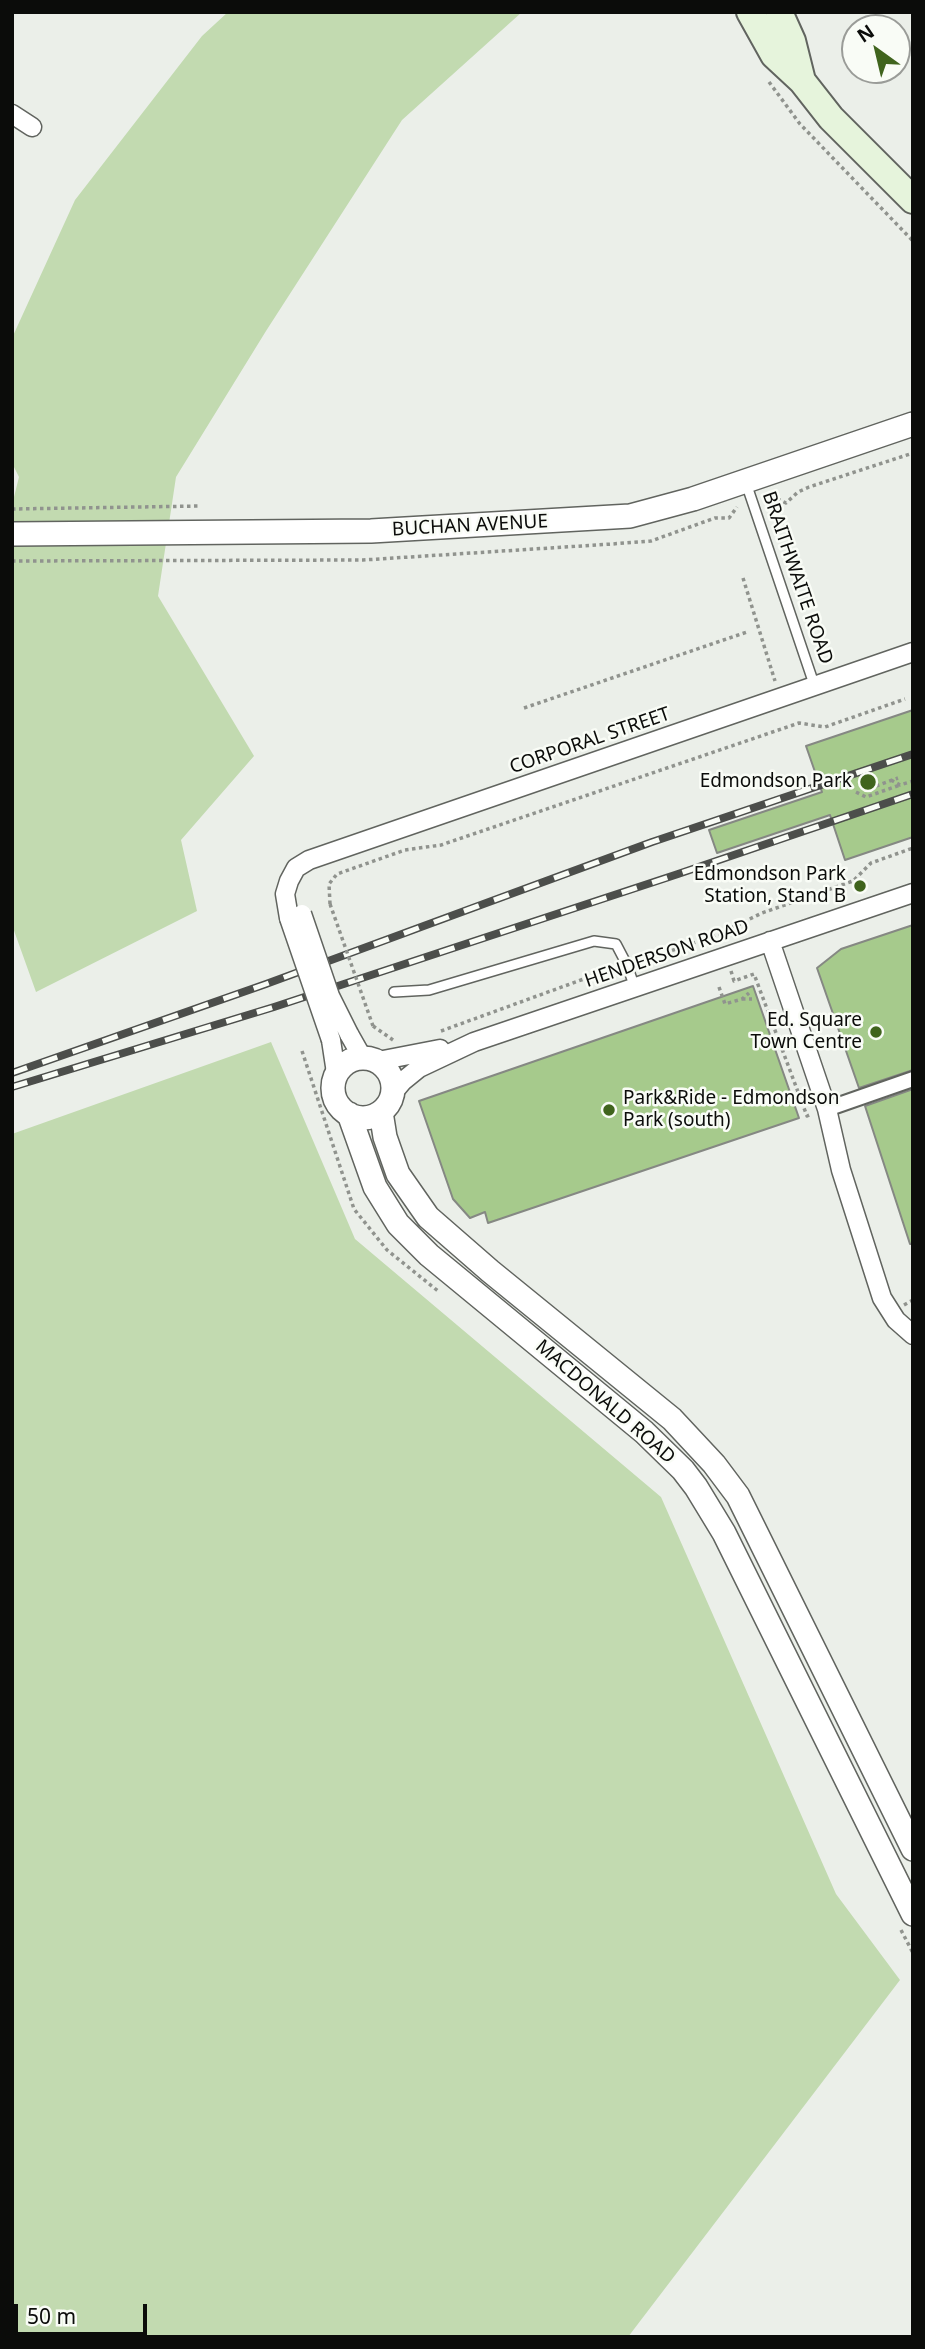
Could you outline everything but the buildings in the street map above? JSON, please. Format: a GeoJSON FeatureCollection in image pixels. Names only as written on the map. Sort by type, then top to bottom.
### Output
{"type":"FeatureCollection","features":[{"type":"Feature","properties":{"kind":"main road"},"geometry":{"type":"LineString","coordinates":[[750,12],[774,55],[802,81],[831,118],[913,200]]}},
{"type":"Feature","properties":{"kind":"main road"},"geometry":{"type":"LineString","coordinates":[[779,12],[792,41],[802,81]]}},
{"type":"Feature","properties":{"kind":"street"},"geometry":{"type":"LineString","coordinates":[[12,114],[33,127]]}},
{"type":"Feature","properties":{"kind":"street","name":"BUCHAN AVENUE"},"geometry":{"type":"LineString","coordinates":[[12,534],[371,531],[620,517],[660,510],[913,424]]}},
{"type":"Feature","properties":{"kind":"street","name":"CORPORAL STREET"},"geometry":{"type":"LineString","coordinates":[[295,916],[289,881],[301,863],[913,652]]}},
{"type":"Feature","properties":{"kind":"street","name":"HENDERSON ROAD"},"geometry":{"type":"LineString","coordinates":[[386,1103],[403,1081],[419,1068],[474,1042],[913,892]]}},
{"type":"Feature","properties":{"kind":"street"},"geometry":{"type":"LineString","coordinates":[[295,916],[349,1034],[370,1059],[386,1069],[392,1078],[386,1103],[365,1118],[349,1114],[338,1105],[333,1093],[336,1073],[331,1040],[295,916]]}},
{"type":"Feature","properties":{"kind":"street"},"geometry":{"type":"LineString","coordinates":[[770,941],[827,1109],[841,1170],[883,1298],[896,1320],[913,1335]]}},
{"type":"Feature","properties":{"kind":"street","name":"HENDERSON ROAD"},"geometry":{"type":"LineString","coordinates":[[370,1059],[474,1042]]}},
{"type":"Feature","properties":{"kind":"street"},"geometry":{"type":"LineString","coordinates":[[336,1073],[345,1063],[370,1059]]}},
{"type":"Feature","properties":{"kind":"street"},"geometry":{"type":"LineString","coordinates":[[827,1109],[913,1079]]}},
{"type":"Feature","properties":{"kind":"street","name":"MACDONALD ROAD"},"geometry":{"type":"LineString","coordinates":[[386,1103],[388,1146],[398,1174],[428,1217],[672,1419],[714,1464],[738,1496],[913,1849]]}},
{"type":"Feature","properties":{"kind":"street","name":"MACDONALD ROAD"},"geometry":{"type":"LineString","coordinates":[[349,1114],[375,1187],[398,1224],[429,1255],[644,1432],[683,1470],[712,1510],[913,1914]]}},
{"type":"Feature","properties":{"kind":"street"},"geometry":{"type":"LineString","coordinates":[[712,1510],[738,1496]]}},
{"type":"Feature","properties":{"kind":"lane","name":"BRAITHWAITE ROAD"},"geometry":{"type":"LineString","coordinates":[[745,481],[815,687]]}},
{"type":"Feature","properties":{"kind":"lane"},"geometry":{"type":"LineString","coordinates":[[394,992],[429,990],[594,941],[616,944],[635,988]]}},
{"type":"Feature","properties":{"kind":"path"},"geometry":{"type":"LineString","coordinates":[[786,503],[798,492],[809,487],[913,453]]}},
{"type":"Feature","properties":{"kind":"path"},"geometry":{"type":"LineString","coordinates":[[12,509],[200,506]]}},
{"type":"Feature","properties":{"kind":"path"},"geometry":{"type":"LineString","coordinates":[[12,561],[309,561],[446,555],[651,541],[715,518],[729,519]]}},
{"type":"Feature","properties":{"kind":"path"},"geometry":{"type":"LineString","coordinates":[[743,578],[776,680],[765,684],[781,729]]}},
{"type":"Feature","properties":{"kind":"path"},"geometry":{"type":"LineString","coordinates":[[524,708],[747,632]]}},
{"type":"Feature","properties":{"kind":"path"},"geometry":{"type":"LineString","coordinates":[[403,1041],[386,1037],[373,1026],[330,904],[329,884],[338,874],[405,850],[441,845],[799,723],[825,727],[905,699]]}},
{"type":"Feature","properties":{"kind":"path"},"geometry":{"type":"LineString","coordinates":[[876,786],[898,778]]}},
{"type":"Feature","properties":{"kind":"path"},"geometry":{"type":"LineString","coordinates":[[891,780],[901,785]]}},
{"type":"Feature","properties":{"kind":"path"},"geometry":{"type":"LineString","coordinates":[[856,792],[866,797],[913,781]]}},
{"type":"Feature","properties":{"kind":"path"},"geometry":{"type":"LineString","coordinates":[[432,1035],[605,970],[719,934],[762,914],[853,881],[872,863],[913,848]]}},
{"type":"Feature","properties":{"kind":"path"},"geometry":{"type":"LineString","coordinates":[[754,974],[807,1116],[827,1109]]}},
{"type":"Feature","properties":{"kind":"path"},"geometry":{"type":"LineString","coordinates":[[719,987],[725,1004],[752,999]]}},
{"type":"Feature","properties":{"kind":"path"},"geometry":{"type":"LineString","coordinates":[[742,999],[749,993]]}},
{"type":"Feature","properties":{"kind":"path"},"geometry":{"type":"LineString","coordinates":[[302,1051],[354,1209],[387,1251],[447,1298]]}},
{"type":"Feature","properties":{"kind":"green space"},"geometry":{"type":"Polygon","coordinates":[[[228,12],[522,12],[402,120],[176,477],[158,596],[254,756],[181,840],[197,911],[36,992],[12,925],[12,505],[19,477],[12,463],[12,338],[75,200],[202,36],[228,12]]]}},
{"type":"Feature","properties":{"kind":"green space"},"geometry":{"type":"Polygon","coordinates":[[[271,1042],[355,1239],[661,1497],[836,1894],[900,1980],[628,2337],[12,2337],[12,1134],[271,1042]]]}},
{"type":"Feature","properties":{"kind":"railway"},"geometry":{"type":"LineString","coordinates":[[12,1073],[266,984],[652,842],[913,754]]}},
{"type":"Feature","properties":{"kind":"railway"},"geometry":{"type":"LineString","coordinates":[[12,1087],[274,1007],[913,794]]}},
{"type":"Feature","properties":{"kind":"place","name":"Edmondson Park"},"geometry":{"type":"Point","coordinates":[868,782]}},
{"type":"Feature","properties":{"kind":"place","name":"Edmondson Park Station, Stand B"},"geometry":{"type":"Point","coordinates":[860,886]}},
{"type":"Feature","properties":{"kind":"place","name":"Ed. Square Town Centre"},"geometry":{"type":"Point","coordinates":[876,1032]}},
{"type":"Feature","properties":{"kind":"place","name":"Park&Ride - Edmondson Park (south)"},"geometry":{"type":"Point","coordinates":[609,1110]}}]}
